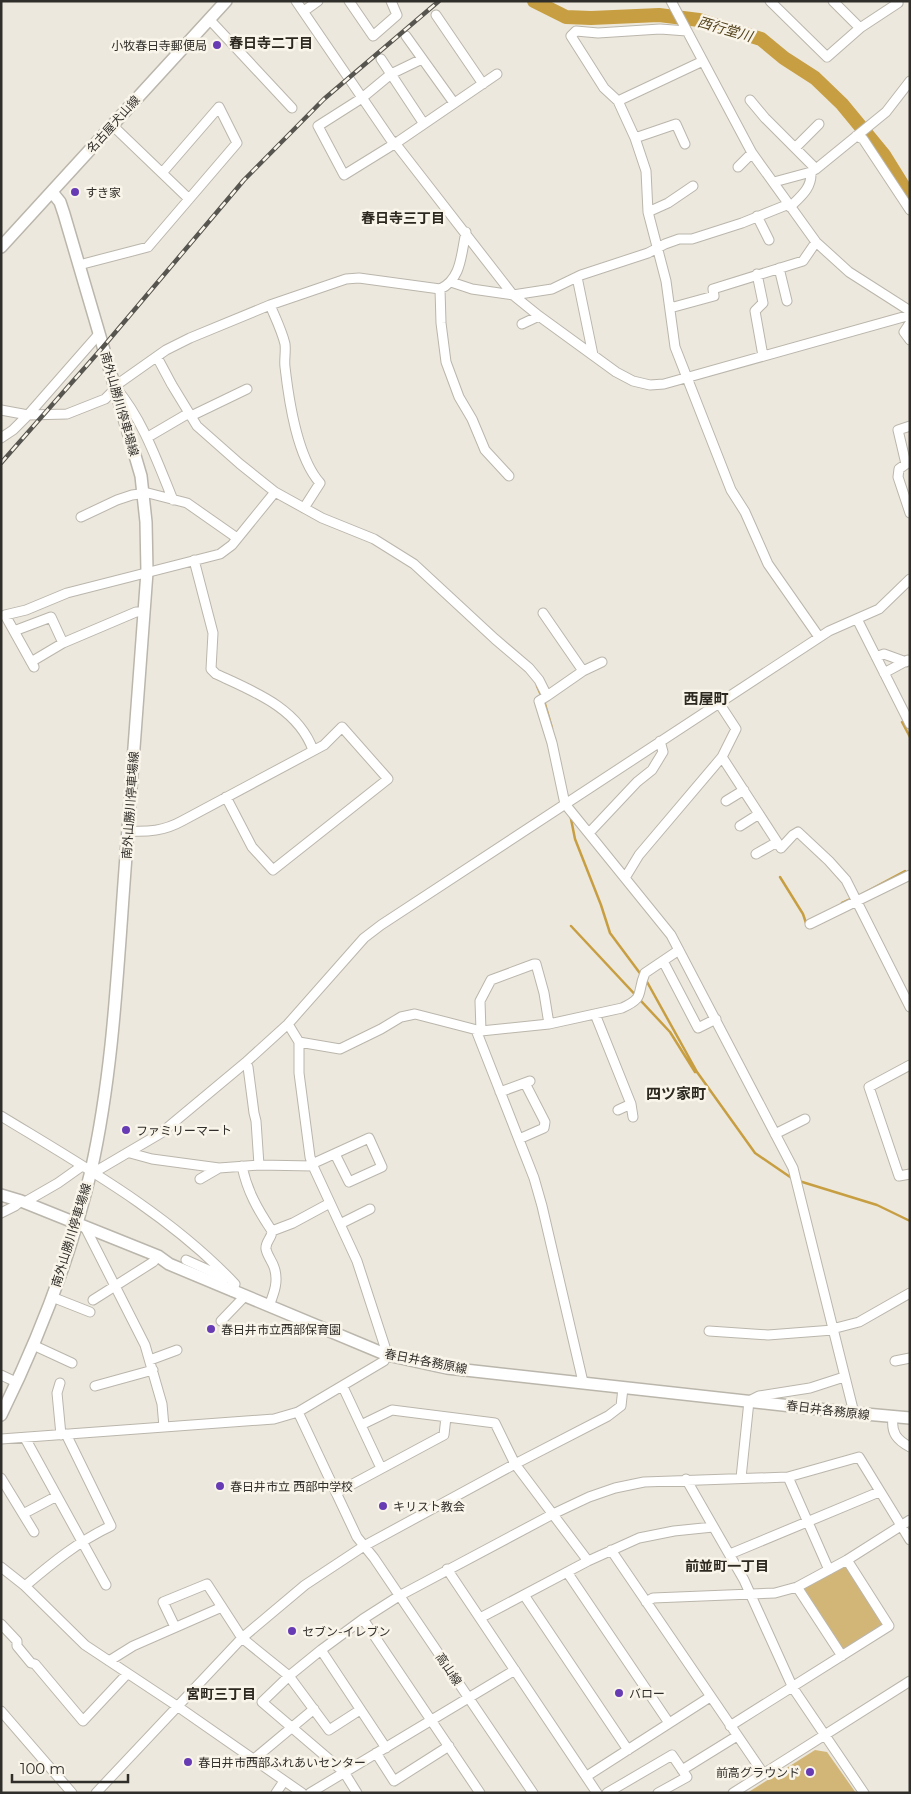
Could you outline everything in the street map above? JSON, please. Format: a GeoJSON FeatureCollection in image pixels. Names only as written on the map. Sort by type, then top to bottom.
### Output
{"type":"FeatureCollection","features":[{"type":"Feature","properties":{"kind":"main road","name":"名古屋犬山線"},"geometry":{"type":"LineString","coordinates":[[1,247],[226,1]]}},
{"type":"Feature","properties":{"kind":"main road","name":"南外山勝川停車場線"},"geometry":{"type":"LineString","coordinates":[[2,1411],[32,1345],[81,1225],[89,1170],[104,1103],[114,1020],[147,572],[146,522],[140,476],[116,387],[64,214],[60,202],[52,192]]}},
{"type":"Feature","properties":{"kind":"main road","name":"春日井各務原線"},"geometry":{"type":"LineString","coordinates":[[1,1195],[158,1256],[169,1264],[232,1286],[245,1296],[387,1355],[447,1368],[893,1418],[910,1418]]}},
{"type":"Feature","properties":{"kind":"street"},"geometry":{"type":"LineString","coordinates":[[296,1],[390,140],[395,143],[466,232],[513,295],[616,372],[633,381],[650,385],[664,384],[910,313]]}},
{"type":"Feature","properties":{"kind":"street"},"geometry":{"type":"LineString","coordinates":[[304,11],[318,1]]}},
{"type":"Feature","properties":{"kind":"street"},"geometry":{"type":"LineString","coordinates":[[349,1],[373,36],[397,15],[391,1]]}},
{"type":"Feature","properties":{"kind":"street"},"geometry":{"type":"LineString","coordinates":[[770,1],[827,57],[860,28],[898,3],[897,1]]}},
{"type":"Feature","properties":{"kind":"street"},"geometry":{"type":"LineString","coordinates":[[833,1],[860,28]]}},
{"type":"Feature","properties":{"kind":"street"},"geometry":{"type":"LineString","coordinates":[[672,3],[752,153],[816,242],[849,272],[910,313]]}},
{"type":"Feature","properties":{"kind":"street"},"geometry":{"type":"LineString","coordinates":[[436,15],[482,84]]}},
{"type":"Feature","properties":{"kind":"street"},"geometry":{"type":"LineString","coordinates":[[210,19],[292,108]]}},
{"type":"Feature","properties":{"kind":"street"},"geometry":{"type":"LineString","coordinates":[[686,29],[598,33],[576,30],[572,36],[604,88],[618,101],[635,138],[646,171],[648,212],[666,281],[675,347],[731,490],[745,512],[768,564],[819,638]]}},
{"type":"Feature","properties":{"kind":"street"},"geometry":{"type":"LineString","coordinates":[[406,36],[454,103]]}},
{"type":"Feature","properties":{"kind":"street"},"geometry":{"type":"LineString","coordinates":[[381,59],[424,124]]}},
{"type":"Feature","properties":{"kind":"street"},"geometry":{"type":"LineString","coordinates":[[422,59],[391,74],[362,98],[318,126],[344,175],[424,124],[497,74]]}},
{"type":"Feature","properties":{"kind":"street"},"geometry":{"type":"LineString","coordinates":[[618,101],[703,62]]}},
{"type":"Feature","properties":{"kind":"street"},"geometry":{"type":"LineString","coordinates":[[774,182],[813,170],[886,112],[910,81]]}},
{"type":"Feature","properties":{"kind":"street"},"geometry":{"type":"LineString","coordinates":[[450,282],[472,289],[513,295],[552,288],[679,239],[692,239],[789,206],[804,193],[812,182],[813,170],[796,148],[765,118],[750,100]]}},
{"type":"Feature","properties":{"kind":"street"},"geometry":{"type":"LineString","coordinates":[[79,265],[148,247],[237,142],[219,107],[162,172]]}},
{"type":"Feature","properties":{"kind":"street"},"geometry":{"type":"LineString","coordinates":[[635,138],[676,124],[685,144]]}},
{"type":"Feature","properties":{"kind":"street"},"geometry":{"type":"LineString","coordinates":[[796,148],[819,124]]}},
{"type":"Feature","properties":{"kind":"street"},"geometry":{"type":"LineString","coordinates":[[112,125],[188,198]]}},
{"type":"Feature","properties":{"kind":"street"},"geometry":{"type":"LineString","coordinates":[[857,135],[863,139],[910,210]]}},
{"type":"Feature","properties":{"kind":"street"},"geometry":{"type":"LineString","coordinates":[[738,168],[752,153]]}},
{"type":"Feature","properties":{"kind":"street"},"geometry":{"type":"LineString","coordinates":[[648,212],[668,203],[693,186]]}},
{"type":"Feature","properties":{"kind":"street"},"geometry":{"type":"LineString","coordinates":[[757,216],[769,240]]}},
{"type":"Feature","properties":{"kind":"street"},"geometry":{"type":"LineString","coordinates":[[1,410],[28,415],[67,414],[105,400],[116,387],[157,356],[190,338],[270,304],[346,279],[359,278],[440,289],[450,282],[457,272],[466,232]]}},
{"type":"Feature","properties":{"kind":"street"},"geometry":{"type":"LineString","coordinates":[[670,308],[714,296],[714,289],[803,261],[816,242]]}},
{"type":"Feature","properties":{"kind":"street"},"geometry":{"type":"LineString","coordinates":[[779,268],[787,301]]}},
{"type":"Feature","properties":{"kind":"street"},"geometry":{"type":"LineString","coordinates":[[758,274],[763,302],[756,311],[763,356]]}},
{"type":"Feature","properties":{"kind":"street"},"geometry":{"type":"LineString","coordinates":[[577,277],[593,355]]}},
{"type":"Feature","properties":{"kind":"street"},"geometry":{"type":"LineString","coordinates":[[440,289],[441,323],[446,362],[459,397],[472,419],[485,450],[509,476]]}},
{"type":"Feature","properties":{"kind":"street"},"geometry":{"type":"LineString","coordinates":[[270,304],[284,344],[285,366],[295,427],[308,466],[313,476],[320,483],[304,508]]}},
{"type":"Feature","properties":{"kind":"street"},"geometry":{"type":"LineString","coordinates":[[522,324],[539,316]]}},
{"type":"Feature","properties":{"kind":"street"},"geometry":{"type":"LineString","coordinates":[[910,323],[904,332],[910,340]]}},
{"type":"Feature","properties":{"kind":"street"},"geometry":{"type":"LineString","coordinates":[[2,436],[13,430],[28,415],[99,334]]}},
{"type":"Feature","properties":{"kind":"street"},"geometry":{"type":"LineString","coordinates":[[157,356],[197,426],[256,478],[275,492],[322,518],[374,539],[414,564],[529,668],[539,680],[547,696]]}},
{"type":"Feature","properties":{"kind":"street"},"geometry":{"type":"LineString","coordinates":[[116,387],[148,437],[173,500]]}},
{"type":"Feature","properties":{"kind":"street"},"geometry":{"type":"LineString","coordinates":[[148,437],[247,389]]}},
{"type":"Feature","properties":{"kind":"street"},"geometry":{"type":"LineString","coordinates":[[910,426],[898,430],[906,464],[899,469],[898,477],[910,513]]}},
{"type":"Feature","properties":{"kind":"street"},"geometry":{"type":"LineString","coordinates":[[144,612],[136,612],[63,643],[32,664],[5,615],[26,610],[68,593],[220,554],[228,550],[275,492]]}},
{"type":"Feature","properties":{"kind":"street"},"geometry":{"type":"LineString","coordinates":[[81,517],[117,500],[143,493],[187,503],[237,538]]}},
{"type":"Feature","properties":{"kind":"street"},"geometry":{"type":"LineString","coordinates":[[194,560],[213,633],[212,669],[216,674],[260,694],[287,713],[300,726],[310,741],[313,750]]}},
{"type":"Feature","properties":{"kind":"street"},"geometry":{"type":"LineString","coordinates":[[1,1213],[58,1183],[130,1153],[161,1133],[245,1063],[288,1024],[364,938],[388,920],[828,631],[879,609],[910,579]]}},
{"type":"Feature","properties":{"kind":"street"},"geometry":{"type":"LineString","coordinates":[[542,613],[584,671]]}},
{"type":"Feature","properties":{"kind":"street"},"geometry":{"type":"LineString","coordinates":[[14,631],[51,618],[63,643]]}},
{"type":"Feature","properties":{"kind":"street"},"geometry":{"type":"LineString","coordinates":[[857,619],[884,673],[907,713],[910,724]]}},
{"type":"Feature","properties":{"kind":"street"},"geometry":{"type":"LineString","coordinates":[[876,657],[884,654],[908,660]]}},
{"type":"Feature","properties":{"kind":"street"},"geometry":{"type":"LineString","coordinates":[[884,673],[908,660]]}},
{"type":"Feature","properties":{"kind":"street"},"geometry":{"type":"LineString","coordinates":[[602,662],[584,671],[539,701],[567,802],[588,832],[671,935],[793,1168],[854,1413]]}},
{"type":"Feature","properties":{"kind":"street"},"geometry":{"type":"LineString","coordinates":[[626,878],[639,855],[722,757],[736,729],[719,703]]}},
{"type":"Feature","properties":{"kind":"street"},"geometry":{"type":"LineString","coordinates":[[128,831],[150,832],[174,826],[226,797],[313,750],[324,745],[342,727],[388,780],[273,870],[252,847],[226,797]]}},
{"type":"Feature","properties":{"kind":"street"},"geometry":{"type":"LineString","coordinates":[[588,832],[637,782],[652,770],[663,752],[660,741]]}},
{"type":"Feature","properties":{"kind":"street"},"geometry":{"type":"LineString","coordinates":[[722,757],[781,848],[798,832],[846,880],[910,1007]]}},
{"type":"Feature","properties":{"kind":"street"},"geometry":{"type":"LineString","coordinates":[[726,801],[744,790]]}},
{"type":"Feature","properties":{"kind":"street"},"geometry":{"type":"LineString","coordinates":[[740,826],[759,814]]}},
{"type":"Feature","properties":{"kind":"street"},"geometry":{"type":"LineString","coordinates":[[756,854],[777,842]]}},
{"type":"Feature","properties":{"kind":"street"},"geometry":{"type":"LineString","coordinates":[[810,924],[910,875]]}},
{"type":"Feature","properties":{"kind":"street"},"geometry":{"type":"LineString","coordinates":[[299,1042],[340,1049],[381,1029],[401,1016],[415,1014],[479,1030],[549,1024],[622,1008],[633,1003],[639,997],[645,973],[679,950]]}},
{"type":"Feature","properties":{"kind":"street"},"geometry":{"type":"LineString","coordinates":[[662,961],[698,1028],[716,1019]]}},
{"type":"Feature","properties":{"kind":"street"},"geometry":{"type":"LineString","coordinates":[[549,1024],[544,993],[536,964],[491,980],[480,1001],[479,1030],[542,1206],[583,1382]]}},
{"type":"Feature","properties":{"kind":"street"},"geometry":{"type":"LineString","coordinates":[[595,1014],[631,1104],[633,1117]]}},
{"type":"Feature","properties":{"kind":"street"},"geometry":{"type":"LineString","coordinates":[[1,1439],[274,1419],[298,1412],[384,1361],[387,1355],[357,1261],[312,1165],[299,1073],[299,1042],[288,1024]]}},
{"type":"Feature","properties":{"kind":"street"},"geometry":{"type":"LineString","coordinates":[[245,1063],[248,1067],[256,1121],[259,1165]]}},
{"type":"Feature","properties":{"kind":"street"},"geometry":{"type":"LineString","coordinates":[[910,1065],[869,1087],[899,1176],[910,1174]]}},
{"type":"Feature","properties":{"kind":"street"},"geometry":{"type":"LineString","coordinates":[[500,1092],[528,1084],[545,1122],[544,1128],[519,1139]]}},
{"type":"Feature","properties":{"kind":"street"},"geometry":{"type":"LineString","coordinates":[[618,1110],[631,1104]]}},
{"type":"Feature","properties":{"kind":"street"},"geometry":{"type":"LineString","coordinates":[[1,1116],[137,1201],[182,1234],[216,1263],[232,1286]]}},
{"type":"Feature","properties":{"kind":"street"},"geometry":{"type":"LineString","coordinates":[[775,1134],[805,1119]]}},
{"type":"Feature","properties":{"kind":"street"},"geometry":{"type":"LineString","coordinates":[[130,1153],[152,1159],[219,1168],[259,1165],[312,1165],[335,1154],[369,1138],[382,1167],[349,1182],[335,1154]]}},
{"type":"Feature","properties":{"kind":"street"},"geometry":{"type":"LineString","coordinates":[[242,1166],[251,1197],[272,1230],[272,1234],[266,1244],[266,1249],[276,1273],[276,1288],[269,1306]]}},
{"type":"Feature","properties":{"kind":"street"},"geometry":{"type":"LineString","coordinates":[[200,1179],[219,1168]]}},
{"type":"Feature","properties":{"kind":"street"},"geometry":{"type":"LineString","coordinates":[[272,1230],[293,1223],[330,1203]]}},
{"type":"Feature","properties":{"kind":"street"},"geometry":{"type":"LineString","coordinates":[[340,1224],[370,1208]]}},
{"type":"Feature","properties":{"kind":"street"},"geometry":{"type":"LineString","coordinates":[[81,1225],[145,1345],[162,1404],[164,1427]]}},
{"type":"Feature","properties":{"kind":"street"},"geometry":{"type":"LineString","coordinates":[[93,1300],[153,1262],[158,1256]]}},
{"type":"Feature","properties":{"kind":"street"},"geometry":{"type":"LineString","coordinates":[[186,1260],[232,1286]]}},
{"type":"Feature","properties":{"kind":"street"},"geometry":{"type":"LineString","coordinates":[[709,1331],[768,1334],[832,1329],[859,1322],[910,1293]]}},
{"type":"Feature","properties":{"kind":"street"},"geometry":{"type":"LineString","coordinates":[[221,1321],[245,1296]]}},
{"type":"Feature","properties":{"kind":"street"},"geometry":{"type":"LineString","coordinates":[[52,1297],[90,1312]]}},
{"type":"Feature","properties":{"kind":"street"},"geometry":{"type":"LineString","coordinates":[[32,1345],[72,1363]]}},
{"type":"Feature","properties":{"kind":"street"},"geometry":{"type":"LineString","coordinates":[[150,1360],[177,1350]]}},
{"type":"Feature","properties":{"kind":"street"},"geometry":{"type":"LineString","coordinates":[[895,1361],[910,1358]]}},
{"type":"Feature","properties":{"kind":"street"},"geometry":{"type":"LineString","coordinates":[[95,1386],[153,1370]]}},
{"type":"Feature","properties":{"kind":"street"},"geometry":{"type":"LineString","coordinates":[[1,1374],[16,1382]]}},
{"type":"Feature","properties":{"kind":"street"},"geometry":{"type":"LineString","coordinates":[[741,1478],[749,1401],[759,1396],[810,1388],[844,1377]]}},
{"type":"Feature","properties":{"kind":"street"},"geometry":{"type":"LineString","coordinates":[[25,1586],[82,1542],[111,1526],[63,1434],[57,1393],[60,1383]]}},
{"type":"Feature","properties":{"kind":"street"},"geometry":{"type":"LineString","coordinates":[[343,1387],[381,1468]]}},
{"type":"Feature","properties":{"kind":"street"},"geometry":{"type":"LineString","coordinates":[[96,1793],[242,1638],[305,1585],[364,1546],[608,1416],[621,1406],[623,1388]]}},
{"type":"Feature","properties":{"kind":"street"},"geometry":{"type":"LineString","coordinates":[[361,1425],[392,1410],[495,1423],[515,1464],[588,1561]]}},
{"type":"Feature","properties":{"kind":"street","name":"高山線"},"geometry":{"type":"LineString","coordinates":[[298,1412],[357,1537],[374,1558],[533,1793]]}},
{"type":"Feature","properties":{"kind":"street"},"geometry":{"type":"LineString","coordinates":[[336,1493],[444,1435],[446,1417]]}},
{"type":"Feature","properties":{"kind":"street"},"geometry":{"type":"LineString","coordinates":[[893,1418],[893,1433],[900,1441],[910,1447]]}},
{"type":"Feature","properties":{"kind":"street"},"geometry":{"type":"LineString","coordinates":[[25,1438],[106,1585]]}},
{"type":"Feature","properties":{"kind":"street"},"geometry":{"type":"LineString","coordinates":[[356,1793],[344,1772],[262,1702],[289,1676],[321,1650],[363,1619],[399,1596],[447,1569],[589,1496],[644,1482],[686,1479],[788,1477],[859,1457],[910,1540]]}},
{"type":"Feature","properties":{"kind":"street"},"geometry":{"type":"LineString","coordinates":[[788,1477],[829,1570]]}},
{"type":"Feature","properties":{"kind":"street"},"geometry":{"type":"LineString","coordinates":[[1,1478],[34,1532]]}},
{"type":"Feature","properties":{"kind":"street"},"geometry":{"type":"LineString","coordinates":[[686,1479],[730,1554],[793,1688],[864,1793]]}},
{"type":"Feature","properties":{"kind":"street"},"geometry":{"type":"LineString","coordinates":[[730,1554],[879,1492]]}},
{"type":"Feature","properties":{"kind":"street"},"geometry":{"type":"LineString","coordinates":[[23,1514],[57,1496]]}},
{"type":"Feature","properties":{"kind":"street"},"geometry":{"type":"LineString","coordinates":[[646,1602],[653,1598],[775,1593],[797,1587],[847,1560],[910,1520]]}},
{"type":"Feature","properties":{"kind":"street"},"geometry":{"type":"LineString","coordinates":[[480,1618],[588,1561],[639,1538],[674,1531],[713,1527]]}},
{"type":"Feature","properties":{"kind":"street"},"geometry":{"type":"LineString","coordinates":[[611,1550],[763,1773]]}},
{"type":"Feature","properties":{"kind":"street"},"geometry":{"type":"LineString","coordinates":[[730,1726],[889,1626],[847,1560]]}},
{"type":"Feature","properties":{"kind":"street"},"geometry":{"type":"LineString","coordinates":[[1,1567],[25,1586],[84,1645],[177,1706],[302,1793]]}},
{"type":"Feature","properties":{"kind":"street"},"geometry":{"type":"LineString","coordinates":[[447,1569],[597,1793]]}},
{"type":"Feature","properties":{"kind":"street"},"geometry":{"type":"LineString","coordinates":[[567,1572],[669,1723]]}},
{"type":"Feature","properties":{"kind":"street"},"geometry":{"type":"LineString","coordinates":[[175,1627],[163,1602],[207,1584],[242,1638],[289,1676],[329,1730],[360,1710]]}},
{"type":"Feature","properties":{"kind":"street"},"geometry":{"type":"LineString","coordinates":[[797,1587],[842,1656]]}},
{"type":"Feature","properties":{"kind":"street"},"geometry":{"type":"LineString","coordinates":[[524,1595],[628,1750]]}},
{"type":"Feature","properties":{"kind":"street"},"geometry":{"type":"LineString","coordinates":[[109,1661],[133,1646],[222,1607]]}},
{"type":"Feature","properties":{"kind":"street"},"geometry":{"type":"LineString","coordinates":[[363,1619],[480,1793]]}},
{"type":"Feature","properties":{"kind":"street"},"geometry":{"type":"LineString","coordinates":[[1,1624],[17,1641],[17,1646],[22,1652],[35,1664],[83,1721],[127,1674]]}},
{"type":"Feature","properties":{"kind":"street"},"geometry":{"type":"LineString","coordinates":[[321,1650],[386,1748]]}},
{"type":"Feature","properties":{"kind":"street"},"geometry":{"type":"LineString","coordinates":[[310,1793],[515,1670]]}},
{"type":"Feature","properties":{"kind":"street"},"geometry":{"type":"LineString","coordinates":[[733,1793],[910,1681]]}},
{"type":"Feature","properties":{"kind":"street"},"geometry":{"type":"LineString","coordinates":[[587,1776],[710,1697]]}},
{"type":"Feature","properties":{"kind":"street"},"geometry":{"type":"LineString","coordinates":[[254,1759],[314,1709]]}},
{"type":"Feature","properties":{"kind":"street"},"geometry":{"type":"LineString","coordinates":[[1,1711],[72,1793]]}},
{"type":"Feature","properties":{"kind":"street"},"geometry":{"type":"LineString","coordinates":[[682,1770],[737,1736]]}},
{"type":"Feature","properties":{"kind":"street"},"geometry":{"type":"LineString","coordinates":[[376,1754],[394,1781],[448,1746]]}},
{"type":"Feature","properties":{"kind":"street"},"geometry":{"type":"LineString","coordinates":[[607,1793],[672,1755],[686,1777],[658,1793]]}},
{"type":"Feature","properties":{"kind":"street"},"geometry":{"type":"LineString","coordinates":[[276,1793],[284,1781]]}},
{"type":"Feature","properties":{"kind":"shaded area"},"geometry":{"type":"Polygon","coordinates":[[[843,1566],[847,1567],[883,1624],[844,1650],[841,1650],[804,1591],[804,1588],[843,1566]]]}},
{"type":"Feature","properties":{"kind":"shaded area","name":"前高グラウンド"},"geometry":{"type":"Polygon","coordinates":[[[815,1750],[827,1752],[856,1793],[747,1793],[815,1750]]]}},
{"type":"Feature","properties":{"kind":"waterway","name":"西行堂川"},"geometry":{"type":"LineString","coordinates":[[534,1],[566,17],[591,18],[659,15],[699,20],[761,39],[784,58],[815,78],[842,104],[884,155],[910,197]]}},
{"type":"Feature","properties":{"kind":"waterway"},"geometry":{"type":"LineString","coordinates":[[537,686],[552,728]]}},
{"type":"Feature","properties":{"kind":"waterway"},"geometry":{"type":"LineString","coordinates":[[902,722],[910,737]]}},
{"type":"Feature","properties":{"kind":"waterway"},"geometry":{"type":"LineString","coordinates":[[570,814],[575,839],[610,933],[642,976]]}},
{"type":"Feature","properties":{"kind":"waterway"},"geometry":{"type":"LineString","coordinates":[[862,894],[905,871]]}},
{"type":"Feature","properties":{"kind":"waterway"},"geometry":{"type":"LineString","coordinates":[[780,877],[803,914],[806,923],[809,922]]}},
{"type":"Feature","properties":{"kind":"waterway"},"geometry":{"type":"LineString","coordinates":[[842,903],[853,898]]}},
{"type":"Feature","properties":{"kind":"waterway"},"geometry":{"type":"LineString","coordinates":[[571,926],[670,1032],[695,1072],[697,1072]]}},
{"type":"Feature","properties":{"kind":"waterway"},"geometry":{"type":"LineString","coordinates":[[646,980],[697,1072],[755,1153],[793,1179]]}},
{"type":"Feature","properties":{"kind":"waterway"},"geometry":{"type":"LineString","coordinates":[[799,1181],[877,1205],[910,1221]]}},
{"type":"Feature","properties":{"kind":"railway"},"geometry":{"type":"LineString","coordinates":[[1,463],[103,347],[244,180],[324,99],[439,1]]}},
{"type":"Feature","properties":{"kind":"place","name":"小牧春日寺郵便局"},"geometry":{"type":"Point","coordinates":[217,45]}},
{"type":"Feature","properties":{"kind":"place","name":"すき家"},"geometry":{"type":"Point","coordinates":[75,192]}},
{"type":"Feature","properties":{"kind":"place","name":"ファミリーマート"},"geometry":{"type":"Point","coordinates":[126,1130]}},
{"type":"Feature","properties":{"kind":"place","name":"春日井市立西部保育園"},"geometry":{"type":"Point","coordinates":[211,1329]}},
{"type":"Feature","properties":{"kind":"place","name":"春日井市立 西部中学校"},"geometry":{"type":"Point","coordinates":[220,1486]}},
{"type":"Feature","properties":{"kind":"place","name":"キリスト教会"},"geometry":{"type":"Point","coordinates":[383,1506]}},
{"type":"Feature","properties":{"kind":"place","name":"セブン-イレブン"},"geometry":{"type":"Point","coordinates":[292,1631]}},
{"type":"Feature","properties":{"kind":"place","name":"バロー"},"geometry":{"type":"Point","coordinates":[619,1693]}},
{"type":"Feature","properties":{"kind":"place","name":"春日井市西部ふれあいセンター"},"geometry":{"type":"Point","coordinates":[188,1762]}},
{"type":"Feature","properties":{"kind":"place","name":"前高グラウンド"},"geometry":{"type":"Point","coordinates":[810,1772]}},
{"type":"Feature","properties":{"kind":"district","name":"春日寺二丁目"},"geometry":{"type":"Point","coordinates":[271,43]}},
{"type":"Feature","properties":{"kind":"district","name":"春日寺三丁目"},"geometry":{"type":"Point","coordinates":[403,218]}},
{"type":"Feature","properties":{"kind":"district","name":"西屋町"},"geometry":{"type":"Point","coordinates":[706,698]}},
{"type":"Feature","properties":{"kind":"district","name":"四ツ家町"},"geometry":{"type":"Point","coordinates":[676,1093]}},
{"type":"Feature","properties":{"kind":"district","name":"前並町一丁目"},"geometry":{"type":"Point","coordinates":[727,1566]}},
{"type":"Feature","properties":{"kind":"district","name":"宮町三丁目"},"geometry":{"type":"Point","coordinates":[221,1694]}}]}
